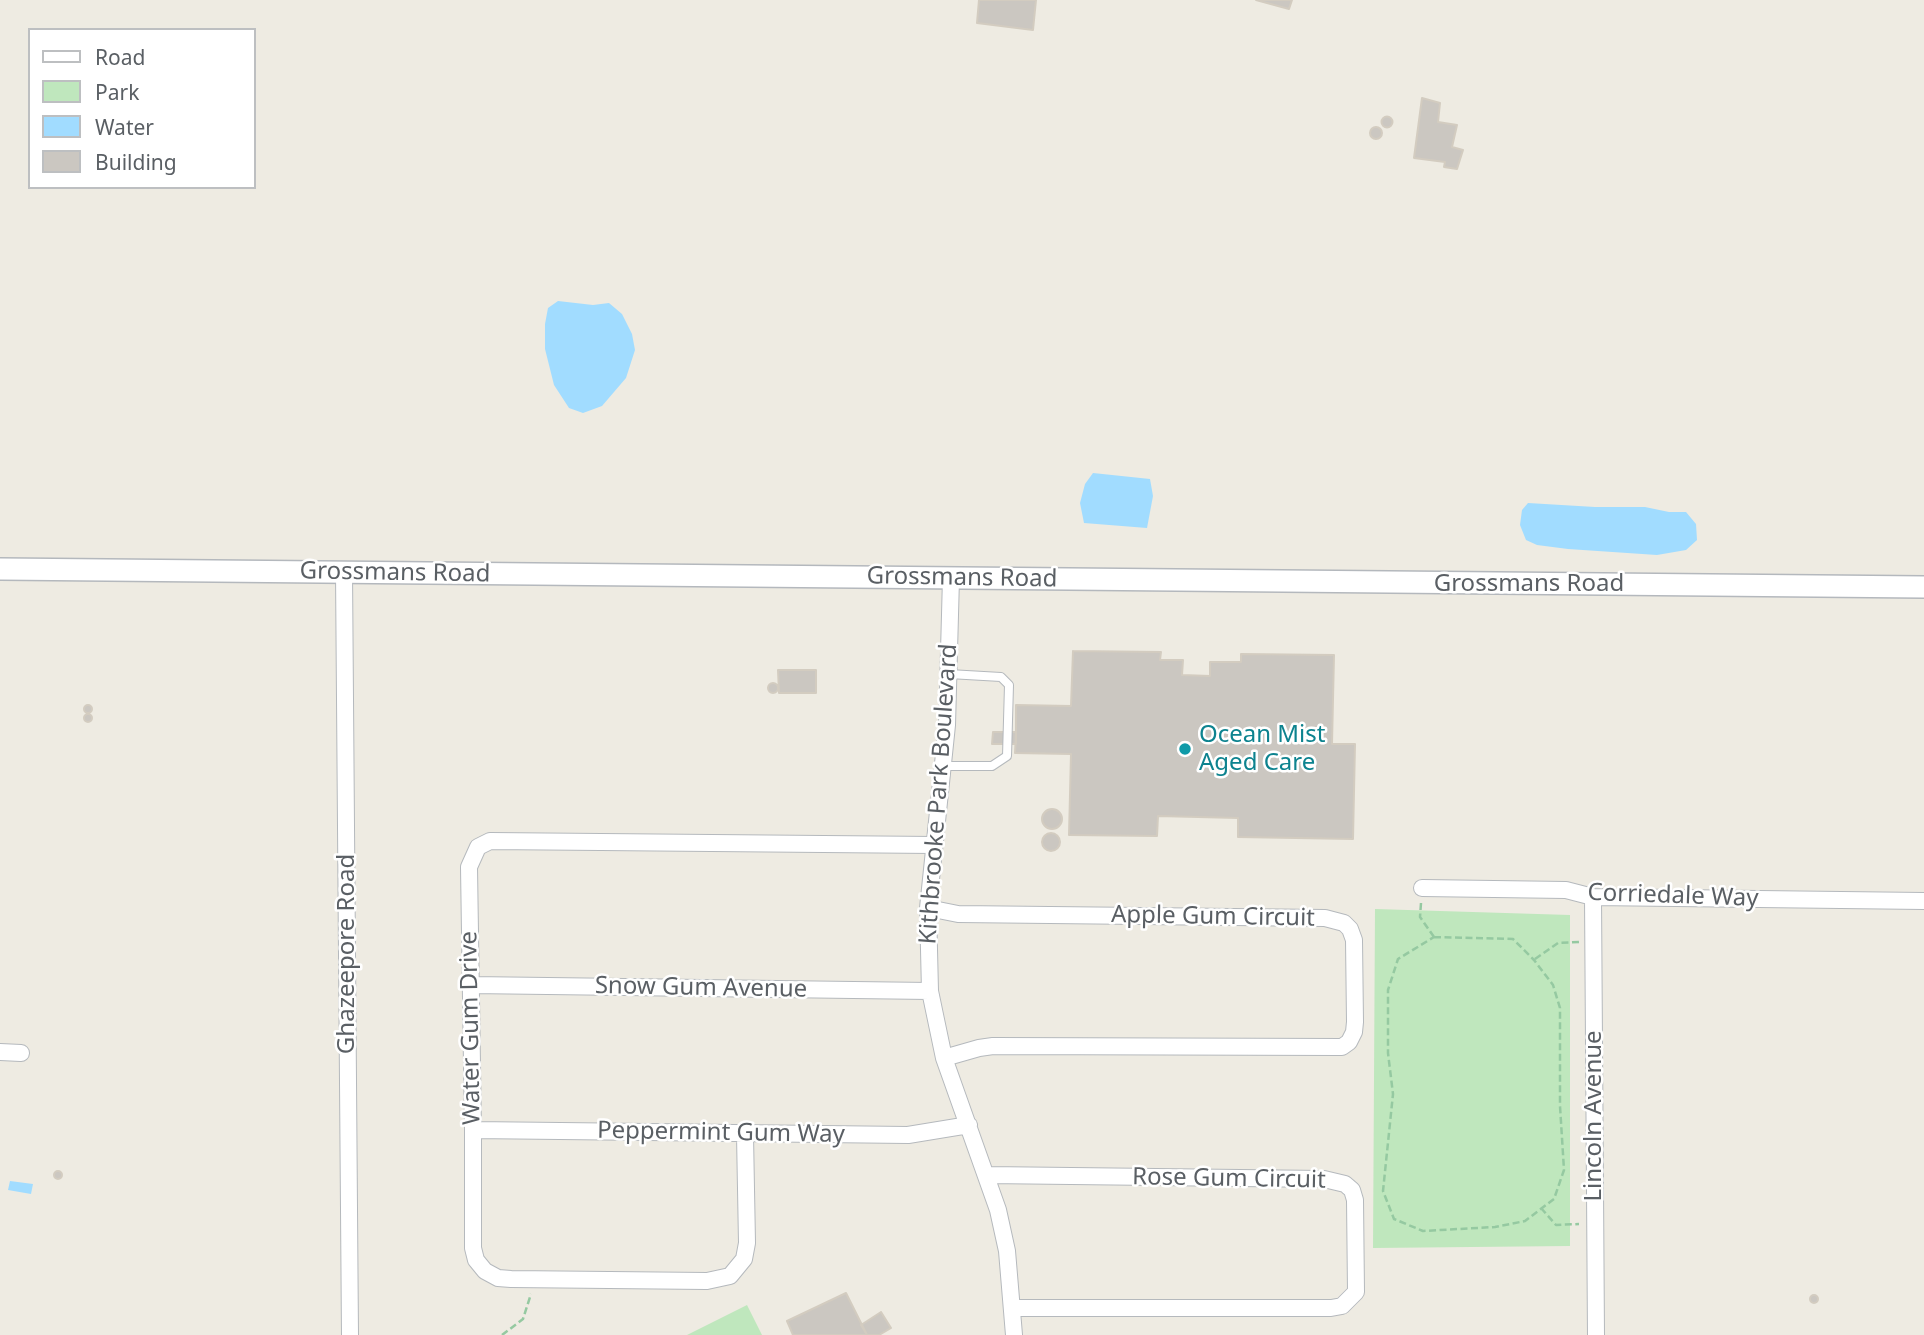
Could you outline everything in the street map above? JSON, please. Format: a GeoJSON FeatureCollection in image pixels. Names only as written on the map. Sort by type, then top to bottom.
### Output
{"type":"FeatureCollection","features":[{"type":"Feature","properties":{"kind":"street","name":"Grossmans Road"},"geometry":{"type":"LineString","coordinates":[[0,569],[1924,587]]}},
{"type":"Feature","properties":{"kind":"street","name":"Ghazeepore Road"},"geometry":{"type":"LineString","coordinates":[[344,572],[350,1335]]}},
{"type":"Feature","properties":{"kind":"street","name":"Kithbrooke Park Boulevard"},"geometry":{"type":"LineString","coordinates":[[951,578],[949,674],[928,908],[930,991],[944,1058],[998,1210],[1007,1251],[1014,1335]]}},
{"type":"Feature","properties":{"kind":"street","name":"Water Gum Drive"},"geometry":{"type":"LineString","coordinates":[[746,1135],[747,1243],[744,1259],[730,1276],[719,1280],[531,1279],[498,1278],[485,1271],[476,1260],[472,1248],[469,867],[478,847],[490,841],[934,845]]}},
{"type":"Feature","properties":{"kind":"street","name":"Corriedale Way"},"geometry":{"type":"LineString","coordinates":[[1422,888],[1566,890],[1593,897],[1924,901]]}},
{"type":"Feature","properties":{"kind":"street","name":"Lincoln Avenue"},"geometry":{"type":"LineString","coordinates":[[1593,897],[1596,1335]]}},
{"type":"Feature","properties":{"kind":"street","name":"Apple Gum Circuit"},"geometry":{"type":"LineString","coordinates":[[928,908],[958,914],[1325,918],[1344,923],[1350,929],[1354,940],[1354,1032],[1349,1042],[1342,1047],[993,1046],[944,1058]]}},
{"type":"Feature","properties":{"kind":"street","name":"Snow Gum Avenue"},"geometry":{"type":"LineString","coordinates":[[471,985],[930,991]]}},
{"type":"Feature","properties":{"kind":"street"},"geometry":{"type":"LineString","coordinates":[[0,1052],[21,1053]]}},
{"type":"Feature","properties":{"kind":"street","name":"Peppermint Gum Way"},"geometry":{"type":"LineString","coordinates":[[473,1130],[908,1135],[969,1125]]}},
{"type":"Feature","properties":{"kind":"street","name":"Rose Gum Circuit"},"geometry":{"type":"LineString","coordinates":[[987,1175],[1324,1179],[1345,1184],[1352,1190],[1355,1200],[1356,1292],[1342,1306],[1013,1308]]}},
{"type":"Feature","properties":{"kind":"lane"},"geometry":{"type":"LineString","coordinates":[[942,766],[992,766],[1007,756],[1009,685],[1001,677],[949,674]]}},
{"type":"Feature","properties":{"kind":"path"},"geometry":{"type":"LineString","coordinates":[[1422,888],[1420,917],[1434,937]]}},
{"type":"Feature","properties":{"kind":"path"},"geometry":{"type":"LineString","coordinates":[[1434,937],[1513,939],[1534,960],[1553,985],[1560,1008],[1560,1106],[1564,1170],[1554,1199],[1525,1221],[1483,1227],[1423,1231],[1394,1219],[1383,1191],[1393,1094],[1388,1053],[1388,990],[1398,959],[1434,937]]}},
{"type":"Feature","properties":{"kind":"path"},"geometry":{"type":"LineString","coordinates":[[1534,960],[1558,943],[1593,941]]}},
{"type":"Feature","properties":{"kind":"path"},"geometry":{"type":"LineString","coordinates":[[1541,1208],[1556,1225],[1594,1224]]}},
{"type":"Feature","properties":{"kind":"path"},"geometry":{"type":"LineString","coordinates":[[502,1335],[523,1318],[531,1300],[531,1279]]}},
{"type":"Feature","properties":{"kind":"green space"},"geometry":{"type":"Polygon","coordinates":[[[1375,909],[1570,915],[1570,1246],[1373,1248],[1375,909]]]}},
{"type":"Feature","properties":{"kind":"green space"},"geometry":{"type":"Polygon","coordinates":[[[747,1305],[762,1335],[687,1335],[747,1305]]]}},
{"type":"Feature","properties":{"kind":"water"},"geometry":{"type":"Polygon","coordinates":[[[558,301],[593,305],[609,303],[622,314],[632,334],[635,350],[626,378],[602,406],[583,413],[569,408],[554,385],[545,349],[548,308],[558,301]]]}},
{"type":"Feature","properties":{"kind":"water"},"geometry":{"type":"Polygon","coordinates":[[[1093,473],[1150,479],[1153,496],[1147,528],[1084,523],[1080,503],[1085,484],[1093,473]]]}},
{"type":"Feature","properties":{"kind":"water"},"geometry":{"type":"Polygon","coordinates":[[[1528,503],[1645,507],[1686,512],[1696,524],[1697,540],[1686,550],[1657,555],[1537,545],[1526,540],[1520,525],[1522,510],[1528,503]]]}},
{"type":"Feature","properties":{"kind":"water"},"geometry":{"type":"Polygon","coordinates":[[[10,1181],[33,1184],[31,1194],[8,1190],[10,1181]]]}},
{"type":"Feature","properties":{"kind":"building"},"geometry":{"type":"Polygon","coordinates":[[[979,0],[1036,0],[1033,30],[977,23],[979,0]]]}},
{"type":"Feature","properties":{"kind":"building"},"geometry":{"type":"Polygon","coordinates":[[[1256,0],[1292,0],[1289,9],[1256,0]]]}},
{"type":"Feature","properties":{"kind":"building"},"geometry":{"type":"Polygon","coordinates":[[[1422,98],[1440,103],[1438,122],[1457,125],[1452,147],[1463,150],[1457,169],[1444,167],[1445,162],[1414,158],[1422,98]]]}},
{"type":"Feature","properties":{"kind":"building"},"geometry":{"type":"Polygon","coordinates":[[[1387,116],[1393,122],[1387,128],[1381,122],[1387,116]]]}},
{"type":"Feature","properties":{"kind":"building"},"geometry":{"type":"Polygon","coordinates":[[[1371,128],[1381,128],[1381,138],[1371,138],[1371,128]]]}},
{"type":"Feature","properties":{"kind":"building","name":"Ocean Mist Aged Care"},"geometry":{"type":"Polygon","coordinates":[[[1073,651],[1161,652],[1160,660],[1183,660],[1182,675],[1210,676],[1210,662],[1241,662],[1241,654],[1334,655],[1332,744],[1355,744],[1353,839],[1238,837],[1238,818],[1158,816],[1157,836],[1069,835],[1071,754],[1015,753],[1016,705],[1071,706],[1073,651]]]}},
{"type":"Feature","properties":{"kind":"building"},"geometry":{"type":"Polygon","coordinates":[[[778,670],[816,670],[816,693],[779,693],[778,670]]]}},
{"type":"Feature","properties":{"kind":"building"},"geometry":{"type":"Polygon","coordinates":[[[773,683],[777,684],[777,692],[773,693],[769,692],[768,688],[769,684],[773,683]]]}},
{"type":"Feature","properties":{"kind":"building"},"geometry":{"type":"Polygon","coordinates":[[[88,705],[92,709],[88,713],[84,709],[88,705]]]}},
{"type":"Feature","properties":{"kind":"building"},"geometry":{"type":"Polygon","coordinates":[[[88,714],[92,718],[88,722],[84,718],[88,714]]]}},
{"type":"Feature","properties":{"kind":"building"},"geometry":{"type":"Polygon","coordinates":[[[993,732],[1016,732],[1016,744],[992,744],[993,732]]]}},
{"type":"Feature","properties":{"kind":"building"},"geometry":{"type":"Polygon","coordinates":[[[1052,809],[1059,812],[1062,819],[1059,826],[1052,829],[1045,826],[1042,819],[1045,812],[1052,809]]]}},
{"type":"Feature","properties":{"kind":"building"},"geometry":{"type":"Polygon","coordinates":[[[1051,833],[1059,838],[1060,842],[1055,850],[1051,851],[1043,846],[1042,842],[1047,834],[1051,833]]]}},
{"type":"Feature","properties":{"kind":"building"},"geometry":{"type":"Polygon","coordinates":[[[58,1171],[62,1175],[58,1179],[54,1175],[58,1171]]]}},
{"type":"Feature","properties":{"kind":"building"},"geometry":{"type":"Polygon","coordinates":[[[846,1293],[867,1335],[793,1335],[787,1321],[846,1293]]]}},
{"type":"Feature","properties":{"kind":"building"},"geometry":{"type":"Polygon","coordinates":[[[1814,1295],[1818,1299],[1814,1303],[1810,1299],[1814,1295]]]}},
{"type":"Feature","properties":{"kind":"building"},"geometry":{"type":"Polygon","coordinates":[[[881,1312],[891,1328],[879,1335],[867,1335],[861,1325],[881,1312]]]}},
{"type":"Feature","properties":{"kind":"place","name":"Ocean Mist Aged Care"},"geometry":{"type":"Point","coordinates":[1185,749]}}]}
